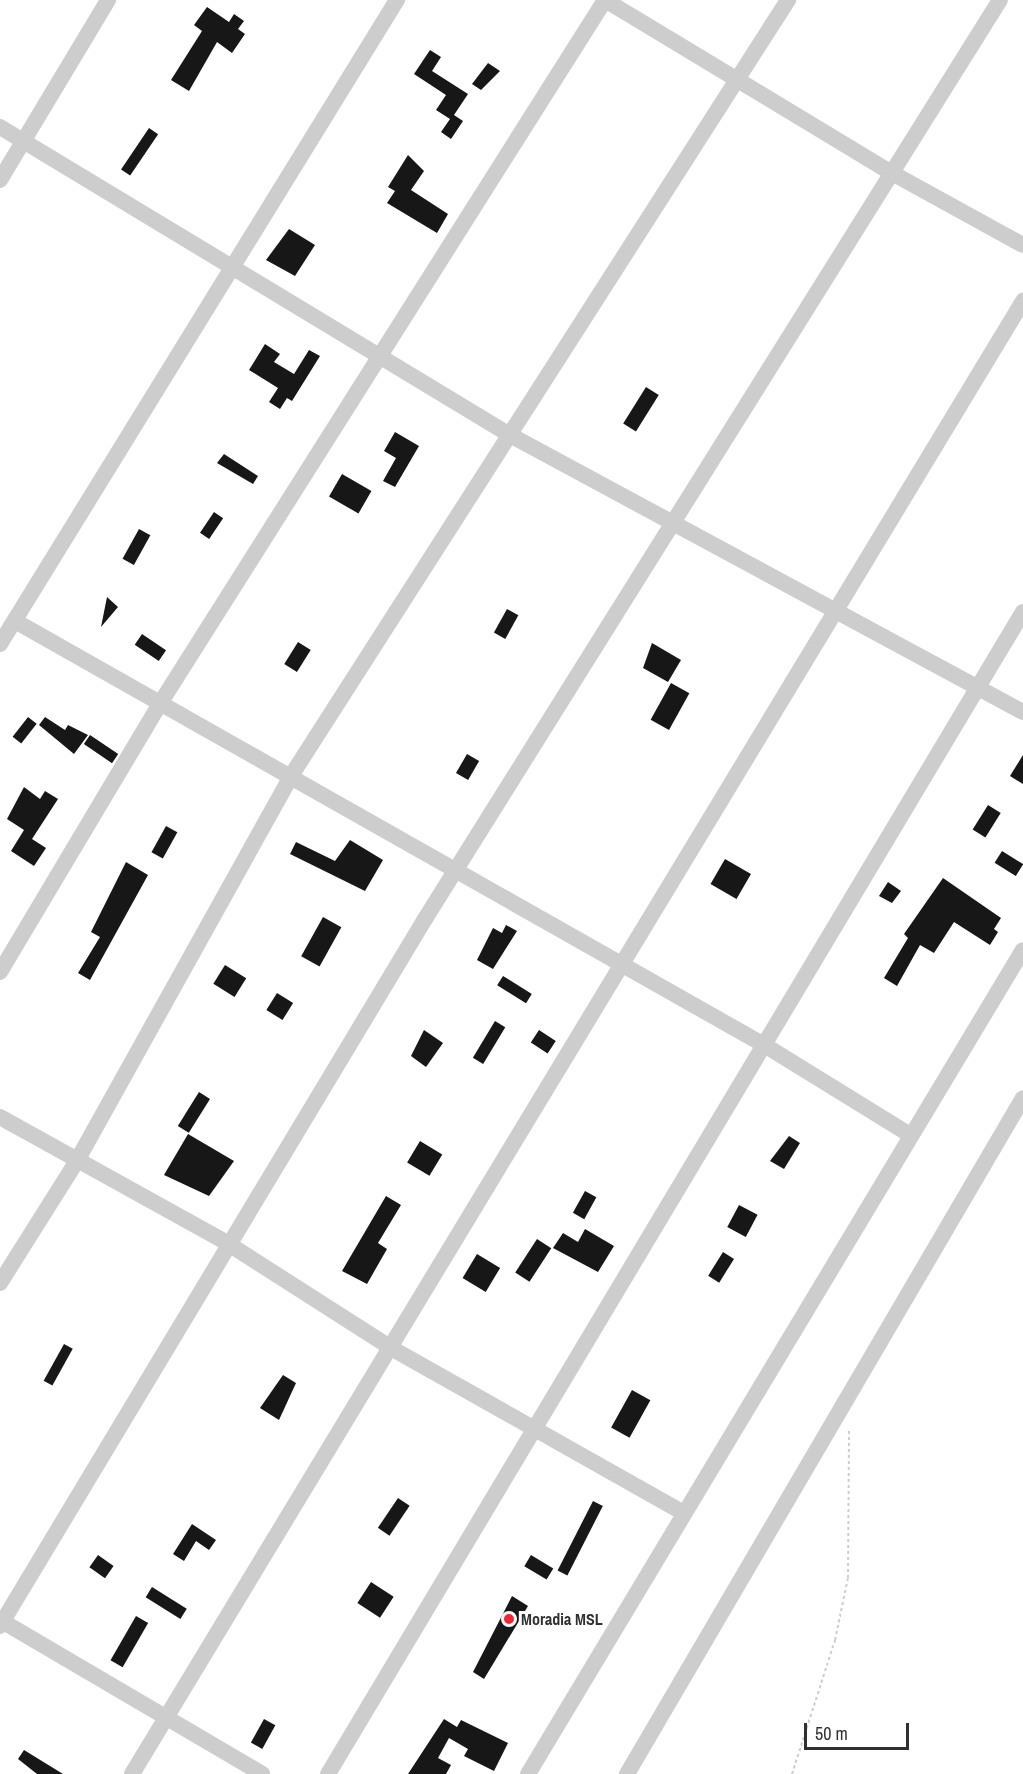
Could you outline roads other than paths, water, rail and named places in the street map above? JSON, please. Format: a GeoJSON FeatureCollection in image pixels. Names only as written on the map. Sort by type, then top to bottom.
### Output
{"type":"FeatureCollection","features":[{"type":"Feature","properties":{"kind":"street"},"geometry":{"type":"LineString","coordinates":[[0,180],[108,0]]}},
{"type":"Feature","properties":{"kind":"street"},"geometry":{"type":"LineString","coordinates":[[0,644],[397,0]]}},
{"type":"Feature","properties":{"kind":"street"},"geometry":{"type":"LineString","coordinates":[[0,972],[161,702],[605,0],[892,173],[1023,245]]}},
{"type":"Feature","properties":{"kind":"street"},"geometry":{"type":"LineString","coordinates":[[0,1283],[78,1159],[291,776],[788,0]]}},
{"type":"Feature","properties":{"kind":"street"},"geometry":{"type":"LineString","coordinates":[[262,1774],[1,1623],[226,1243],[999,0]]}},
{"type":"Feature","properties":{"kind":"street"},"geometry":{"type":"LineString","coordinates":[[0,127],[510,435],[1023,712]]}},
{"type":"Feature","properties":{"kind":"street"},"geometry":{"type":"LineString","coordinates":[[132,1774],[391,1348],[620,963],[1023,301]]}},
{"type":"Feature","properties":{"kind":"street"},"geometry":{"type":"LineString","coordinates":[[328,1774],[534,1428],[766,1046],[976,687],[1023,612]]}},
{"type":"Feature","properties":{"kind":"street"},"geometry":{"type":"LineString","coordinates":[[15,621],[766,1046],[910,1135]]}},
{"type":"Feature","properties":{"kind":"street"},"geometry":{"type":"LineString","coordinates":[[528,1774],[682,1512],[1023,950]]}},
{"type":"Feature","properties":{"kind":"street"},"geometry":{"type":"LineString","coordinates":[[627,1774],[849,1402],[1023,1098]]}},
{"type":"Feature","properties":{"kind":"street"},"geometry":{"type":"LineString","coordinates":[[0,1117],[226,1243],[391,1348],[682,1512]]}},
{"type":"Feature","properties":{"kind":"place","name":"Moradia MSL"},"geometry":{"type":"Point","coordinates":[509,1619]}}]}
